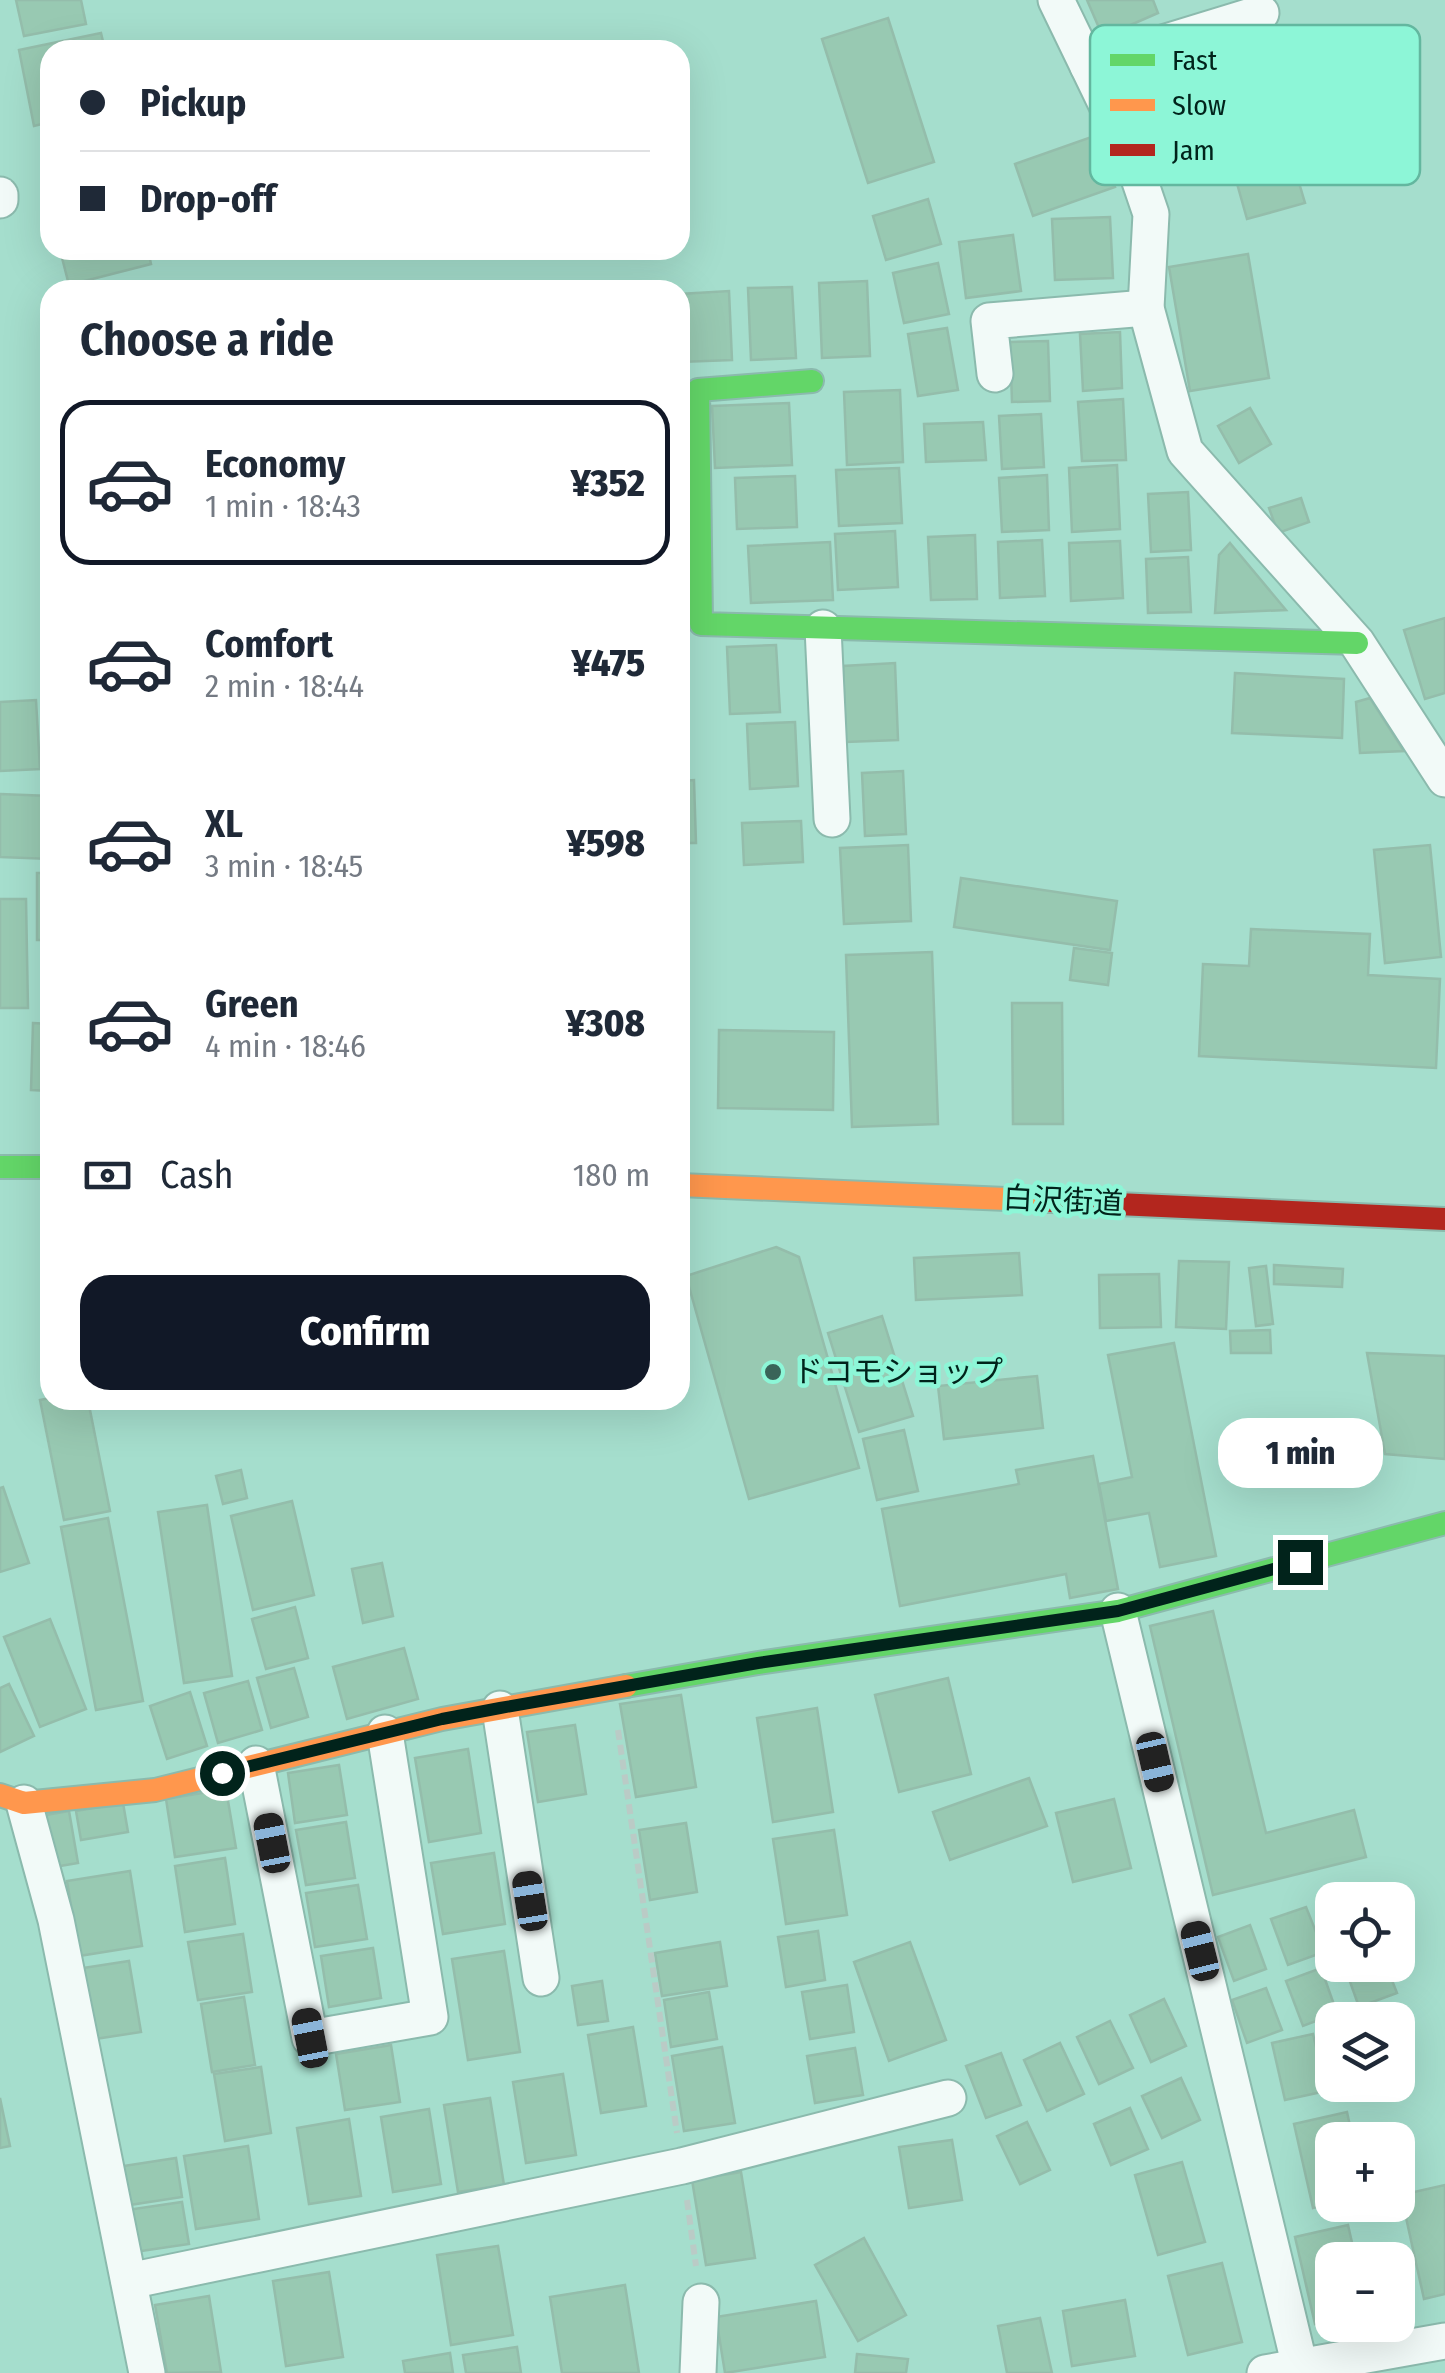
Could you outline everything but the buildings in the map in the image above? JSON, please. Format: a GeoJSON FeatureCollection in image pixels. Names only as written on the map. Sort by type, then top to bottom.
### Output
{"type":"FeatureCollection","features":[{"type":"Feature","properties":{"kind":"street"},"geometry":{"type":"LineString","coordinates":[[1056,0],[1090,70]]}},
{"type":"Feature","properties":{"kind":"street"},"geometry":{"type":"LineString","coordinates":[[1222,25],[1261,13]]}},
{"type":"Feature","properties":{"kind":"street"},"geometry":{"type":"LineString","coordinates":[[1141,185],[1151,214],[1146,308],[1185,451],[1357,643],[1445,780]]}},
{"type":"Feature","properties":{"kind":"street"},"geometry":{"type":"LineString","coordinates":[[995,374],[988,321],[1146,308]]}},
{"type":"Feature","properties":{"kind":"street"},"geometry":{"type":"LineString","coordinates":[[812,381],[698,390],[700,624],[1357,643]]}},
{"type":"Feature","properties":{"kind":"street"},"geometry":{"type":"LineString","coordinates":[[823,628],[832,819]]}},
{"type":"Feature","properties":{"kind":"street"},"geometry":{"type":"LineString","coordinates":[[0,1167],[40,1167]]}},
{"type":"Feature","properties":{"kind":"street","name":"白沢街道"},"geometry":{"type":"LineString","coordinates":[[690,1185],[1445,1219]]}},
{"type":"Feature","properties":{"kind":"street"},"geometry":{"type":"LineString","coordinates":[[147,2373],[56,1920],[12,1799],[155,1790],[500,1708],[758,1663],[1118,1611],[1445,1522]]}},
{"type":"Feature","properties":{"kind":"street"},"geometry":{"type":"LineString","coordinates":[[1118,1611],[1300,2367]]}},
{"type":"Feature","properties":{"kind":"street"},"geometry":{"type":"LineString","coordinates":[[500,1708],[542,1978]]}},
{"type":"Feature","properties":{"kind":"street"},"geometry":{"type":"LineString","coordinates":[[256,1764],[310,2038],[430,2016],[385,1733]]}},
{"type":"Feature","properties":{"kind":"street"},"geometry":{"type":"LineString","coordinates":[[129,2281],[682,2166],[948,2098]]}},
{"type":"Feature","properties":{"kind":"street"},"geometry":{"type":"LineString","coordinates":[[698,2373],[701,2302]]}},
{"type":"Feature","properties":{"kind":"street"},"geometry":{"type":"LineString","coordinates":[[1266,2373],[1402,2361],[1445,2341]]}},
{"type":"Feature","properties":{"kind":"path"},"geometry":{"type":"LineString","coordinates":[[612,1689],[701,2302]]}},
{"type":"Feature","properties":{"kind":"traffic: fast"},"geometry":{"type":"LineString","coordinates":[[812,381],[698,390],[701,624],[1357,643]]}},
{"type":"Feature","properties":{"kind":"traffic: fast"},"geometry":{"type":"LineString","coordinates":[[0,1167],[40,1167]]}},
{"type":"Feature","properties":{"kind":"traffic: fast"},"geometry":{"type":"LineString","coordinates":[[626,1686],[1118,1611],[1445,1523]]}},
{"type":"Feature","properties":{"kind":"traffic: slow"},"geometry":{"type":"LineString","coordinates":[[690,1185],[1051,1201]]}},
{"type":"Feature","properties":{"kind":"traffic: slow"},"geometry":{"type":"LineString","coordinates":[[0,1795],[24,1803],[155,1790],[442,1719],[626,1686]]}},
{"type":"Feature","properties":{"kind":"traffic: jam"},"geometry":{"type":"LineString","coordinates":[[1051,1201],[1445,1219]]}},
{"type":"Feature","properties":{"kind":"place","name":"ドコモショップ"},"geometry":{"type":"Point","coordinates":[773,1372]}},
{"type":"Feature","properties":{"kind":"route"},"geometry":{"type":"LineString","coordinates":[[222,1773],[500,1708],[758,1663],[1118,1611],[1300,1562]]}}]}
